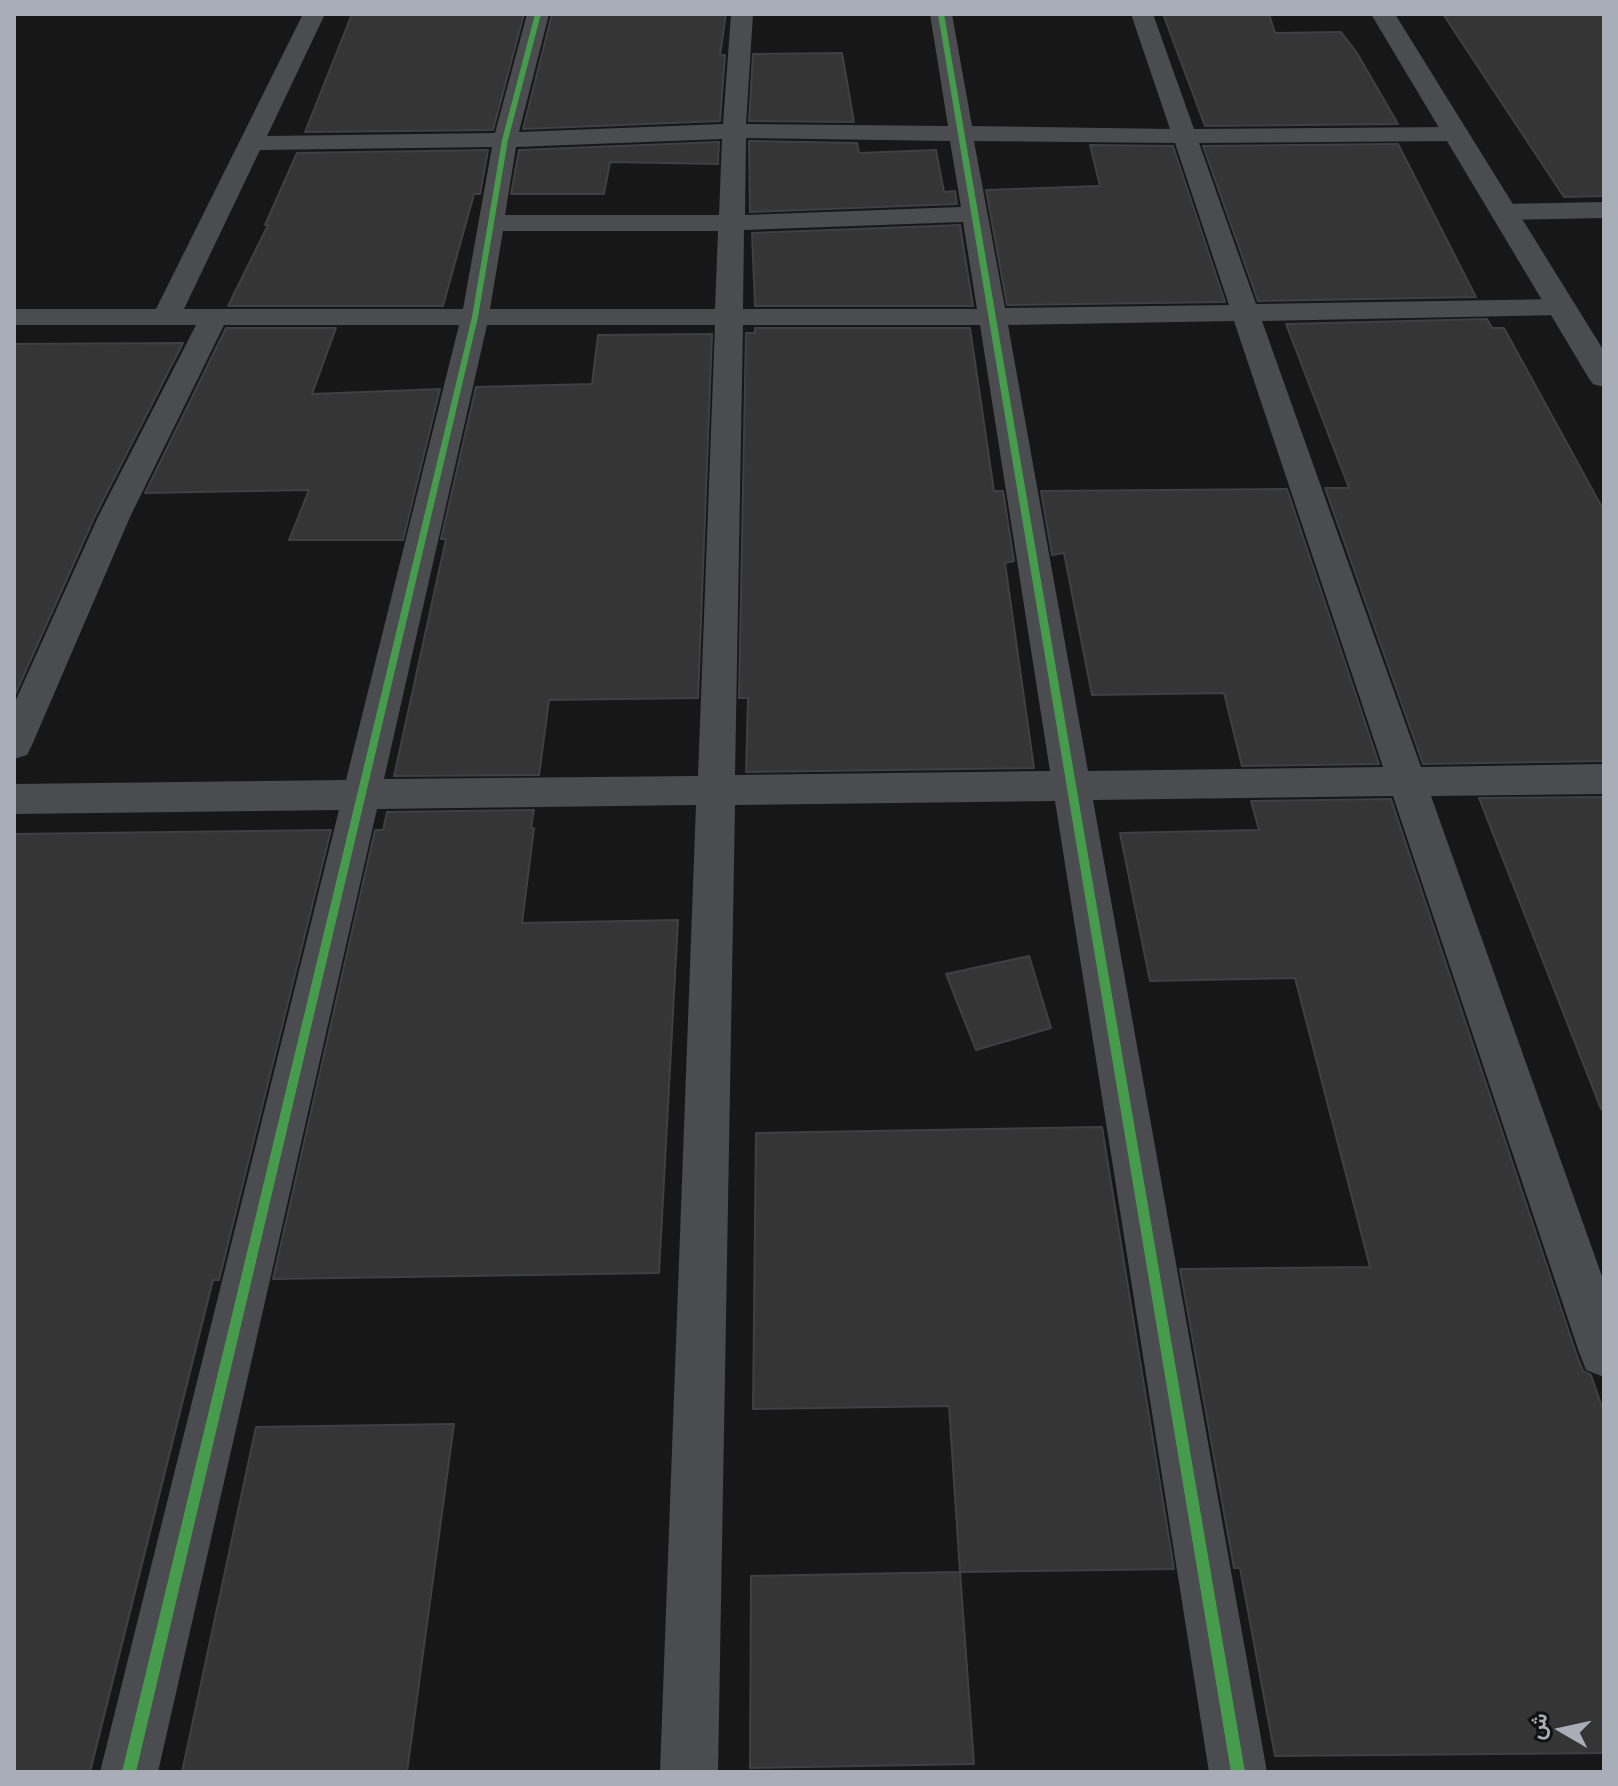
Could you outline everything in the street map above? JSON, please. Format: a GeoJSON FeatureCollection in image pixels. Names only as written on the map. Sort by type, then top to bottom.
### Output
{"type":"FeatureCollection","features":[{"type":"Feature","properties":{"kind":"street"},"geometry":{"type":"LineString","coordinates":[[167,315],[314,14]]}},
{"type":"Feature","properties":{"kind":"street"},"geometry":{"type":"LineString","coordinates":[[129,1772],[475,317],[505,140],[538,14]]}},
{"type":"Feature","properties":{"kind":"street"},"geometry":{"type":"LineString","coordinates":[[689,1772],[734,131],[742,14]]}},
{"type":"Feature","properties":{"kind":"street"},"geometry":{"type":"LineString","coordinates":[[941,14],[1238,1772]]}},
{"type":"Feature","properties":{"kind":"street"},"geometry":{"type":"LineString","coordinates":[[1142,14],[1604,1352]]}},
{"type":"Feature","properties":{"kind":"street"},"geometry":{"type":"LineString","coordinates":[[1383,14],[1604,377]]}},
{"type":"Feature","properties":{"kind":"street"},"geometry":{"type":"LineString","coordinates":[[253,143],[505,140],[734,131],[1183,136],[1456,134]]}},
{"type":"Feature","properties":{"kind":"street"},"geometry":{"type":"LineString","coordinates":[[1503,212],[1604,210]]}},
{"type":"Feature","properties":{"kind":"street"},"geometry":{"type":"LineString","coordinates":[[490,223],[732,223],[975,214]]}},
{"type":"Feature","properties":{"kind":"street"},"geometry":{"type":"LineString","coordinates":[[14,317],[992,317],[1561,307]]}},
{"type":"Feature","properties":{"kind":"street"},"geometry":{"type":"LineString","coordinates":[[14,745],[114,517],[214,317]]}},
{"type":"Feature","properties":{"kind":"street"},"geometry":{"type":"LineString","coordinates":[[14,799],[1604,779]]}},
{"type":"Feature","properties":{"kind":"building"},"geometry":{"type":"Polygon","coordinates":[[[352,14],[524,14],[493,130],[305,132],[352,14]]]}},
{"type":"Feature","properties":{"kind":"building"},"geometry":{"type":"Polygon","coordinates":[[[552,14],[726,14],[720,55],[725,55],[720,121],[523,129],[552,14]]]}},
{"type":"Feature","properties":{"kind":"building"},"geometry":{"type":"Polygon","coordinates":[[[1163,14],[1269,14],[1275,33],[1341,32],[1357,53],[1398,124],[1205,126],[1163,14]]]}},
{"type":"Feature","properties":{"kind":"building"},"geometry":{"type":"Polygon","coordinates":[[[1443,14],[1604,14],[1604,196],[1564,197],[1443,14]]]}},
{"type":"Feature","properties":{"kind":"building"},"geometry":{"type":"Polygon","coordinates":[[[842,53],[854,122],[749,121],[753,54],[842,53]]]}},
{"type":"Feature","properties":{"kind":"building"},"geometry":{"type":"Polygon","coordinates":[[[749,141],[857,143],[859,153],[936,150],[944,192],[955,191],[957,204],[750,212],[749,141]]]}},
{"type":"Feature","properties":{"kind":"building"},"geometry":{"type":"Polygon","coordinates":[[[719,142],[718,164],[610,162],[604,194],[511,194],[519,150],[719,142]]]}},
{"type":"Feature","properties":{"kind":"building"},"geometry":{"type":"Polygon","coordinates":[[[1398,144],[1476,297],[1258,301],[1203,146],[1398,144]]]}},
{"type":"Feature","properties":{"kind":"building"},"geometry":{"type":"Polygon","coordinates":[[[1090,145],[1173,146],[1225,302],[1007,305],[986,190],[1100,186],[1090,145]]]}},
{"type":"Feature","properties":{"kind":"building"},"geometry":{"type":"Polygon","coordinates":[[[488,150],[480,194],[474,194],[443,306],[228,306],[268,225],[265,225],[297,153],[488,150]]]}},
{"type":"Feature","properties":{"kind":"building"},"geometry":{"type":"Polygon","coordinates":[[[960,225],[973,306],[755,306],[752,233],[960,225]]]}},
{"type":"Feature","properties":{"kind":"building"},"geometry":{"type":"Polygon","coordinates":[[[1487,319],[1492,328],[1504,328],[1604,511],[1604,761],[1423,764],[1325,488],[1349,488],[1286,324],[1487,319]]]}},
{"type":"Feature","properties":{"kind":"building"},"geometry":{"type":"Polygon","coordinates":[[[226,328],[336,328],[312,394],[440,389],[403,540],[289,540],[309,490],[145,493],[226,328]]]}},
{"type":"Feature","properties":{"kind":"building"},"geometry":{"type":"Polygon","coordinates":[[[755,328],[970,328],[994,491],[1003,491],[1014,561],[1005,563],[1034,768],[746,772],[748,698],[739,698],[746,333],[755,333],[755,328]]]}},
{"type":"Feature","properties":{"kind":"building"},"geometry":{"type":"Polygon","coordinates":[[[712,334],[698,698],[549,700],[539,775],[394,776],[446,539],[441,539],[476,387],[592,384],[598,335],[712,334]]]}},
{"type":"Feature","properties":{"kind":"building"},"geometry":{"type":"Polygon","coordinates":[[[183,343],[95,516],[14,697],[14,344],[183,343]]]}},
{"type":"Feature","properties":{"kind":"building"},"geometry":{"type":"Polygon","coordinates":[[[1287,489],[1379,764],[1242,766],[1224,693],[1092,695],[1064,553],[1052,555],[1041,491],[1287,489]]]}},
{"type":"Feature","properties":{"kind":"building"},"geometry":{"type":"Polygon","coordinates":[[[1604,797],[1604,1108],[1601,1109],[1479,798],[1604,797]]]}},
{"type":"Feature","properties":{"kind":"building"},"geometry":{"type":"Polygon","coordinates":[[[1391,799],[1576,1353],[1583,1371],[1591,1375],[1604,1413],[1604,1753],[1275,1756],[1240,1568],[1234,1568],[1180,1269],[1370,1267],[1295,978],[1150,981],[1120,833],[1259,830],[1251,801],[1391,799]]]}},
{"type":"Feature","properties":{"kind":"building"},"geometry":{"type":"Polygon","coordinates":[[[534,810],[522,923],[678,920],[659,1273],[273,1279],[375,830],[383,830],[387,812],[534,810]]]}},
{"type":"Feature","properties":{"kind":"building"},"geometry":{"type":"Polygon","coordinates":[[[331,830],[219,1280],[213,1280],[90,1772],[14,1772],[14,834],[331,830]]]}},
{"type":"Feature","properties":{"kind":"building"},"geometry":{"type":"Polygon","coordinates":[[[1029,956],[1051,1028],[976,1050],[946,974],[1029,956]]]}},
{"type":"Feature","properties":{"kind":"building"},"geometry":{"type":"Polygon","coordinates":[[[1102,1127],[1174,1569],[960,1572],[949,1406],[753,1409],[756,1133],[1102,1127]]]}},
{"type":"Feature","properties":{"kind":"building"},"geometry":{"type":"Polygon","coordinates":[[[454,1424],[407,1772],[182,1772],[256,1427],[454,1424]]]}},
{"type":"Feature","properties":{"kind":"building"},"geometry":{"type":"Polygon","coordinates":[[[960,1572],[974,1764],[750,1768],[751,1576],[960,1572]]]}},
{"type":"Feature","properties":{"kind":"cycle path"},"geometry":{"type":"LineString","coordinates":[[129,1772],[475,317],[505,140],[538,14]]}},
{"type":"Feature","properties":{"kind":"cycle path"},"geometry":{"type":"LineString","coordinates":[[941,14],[1238,1772]]}}]}
